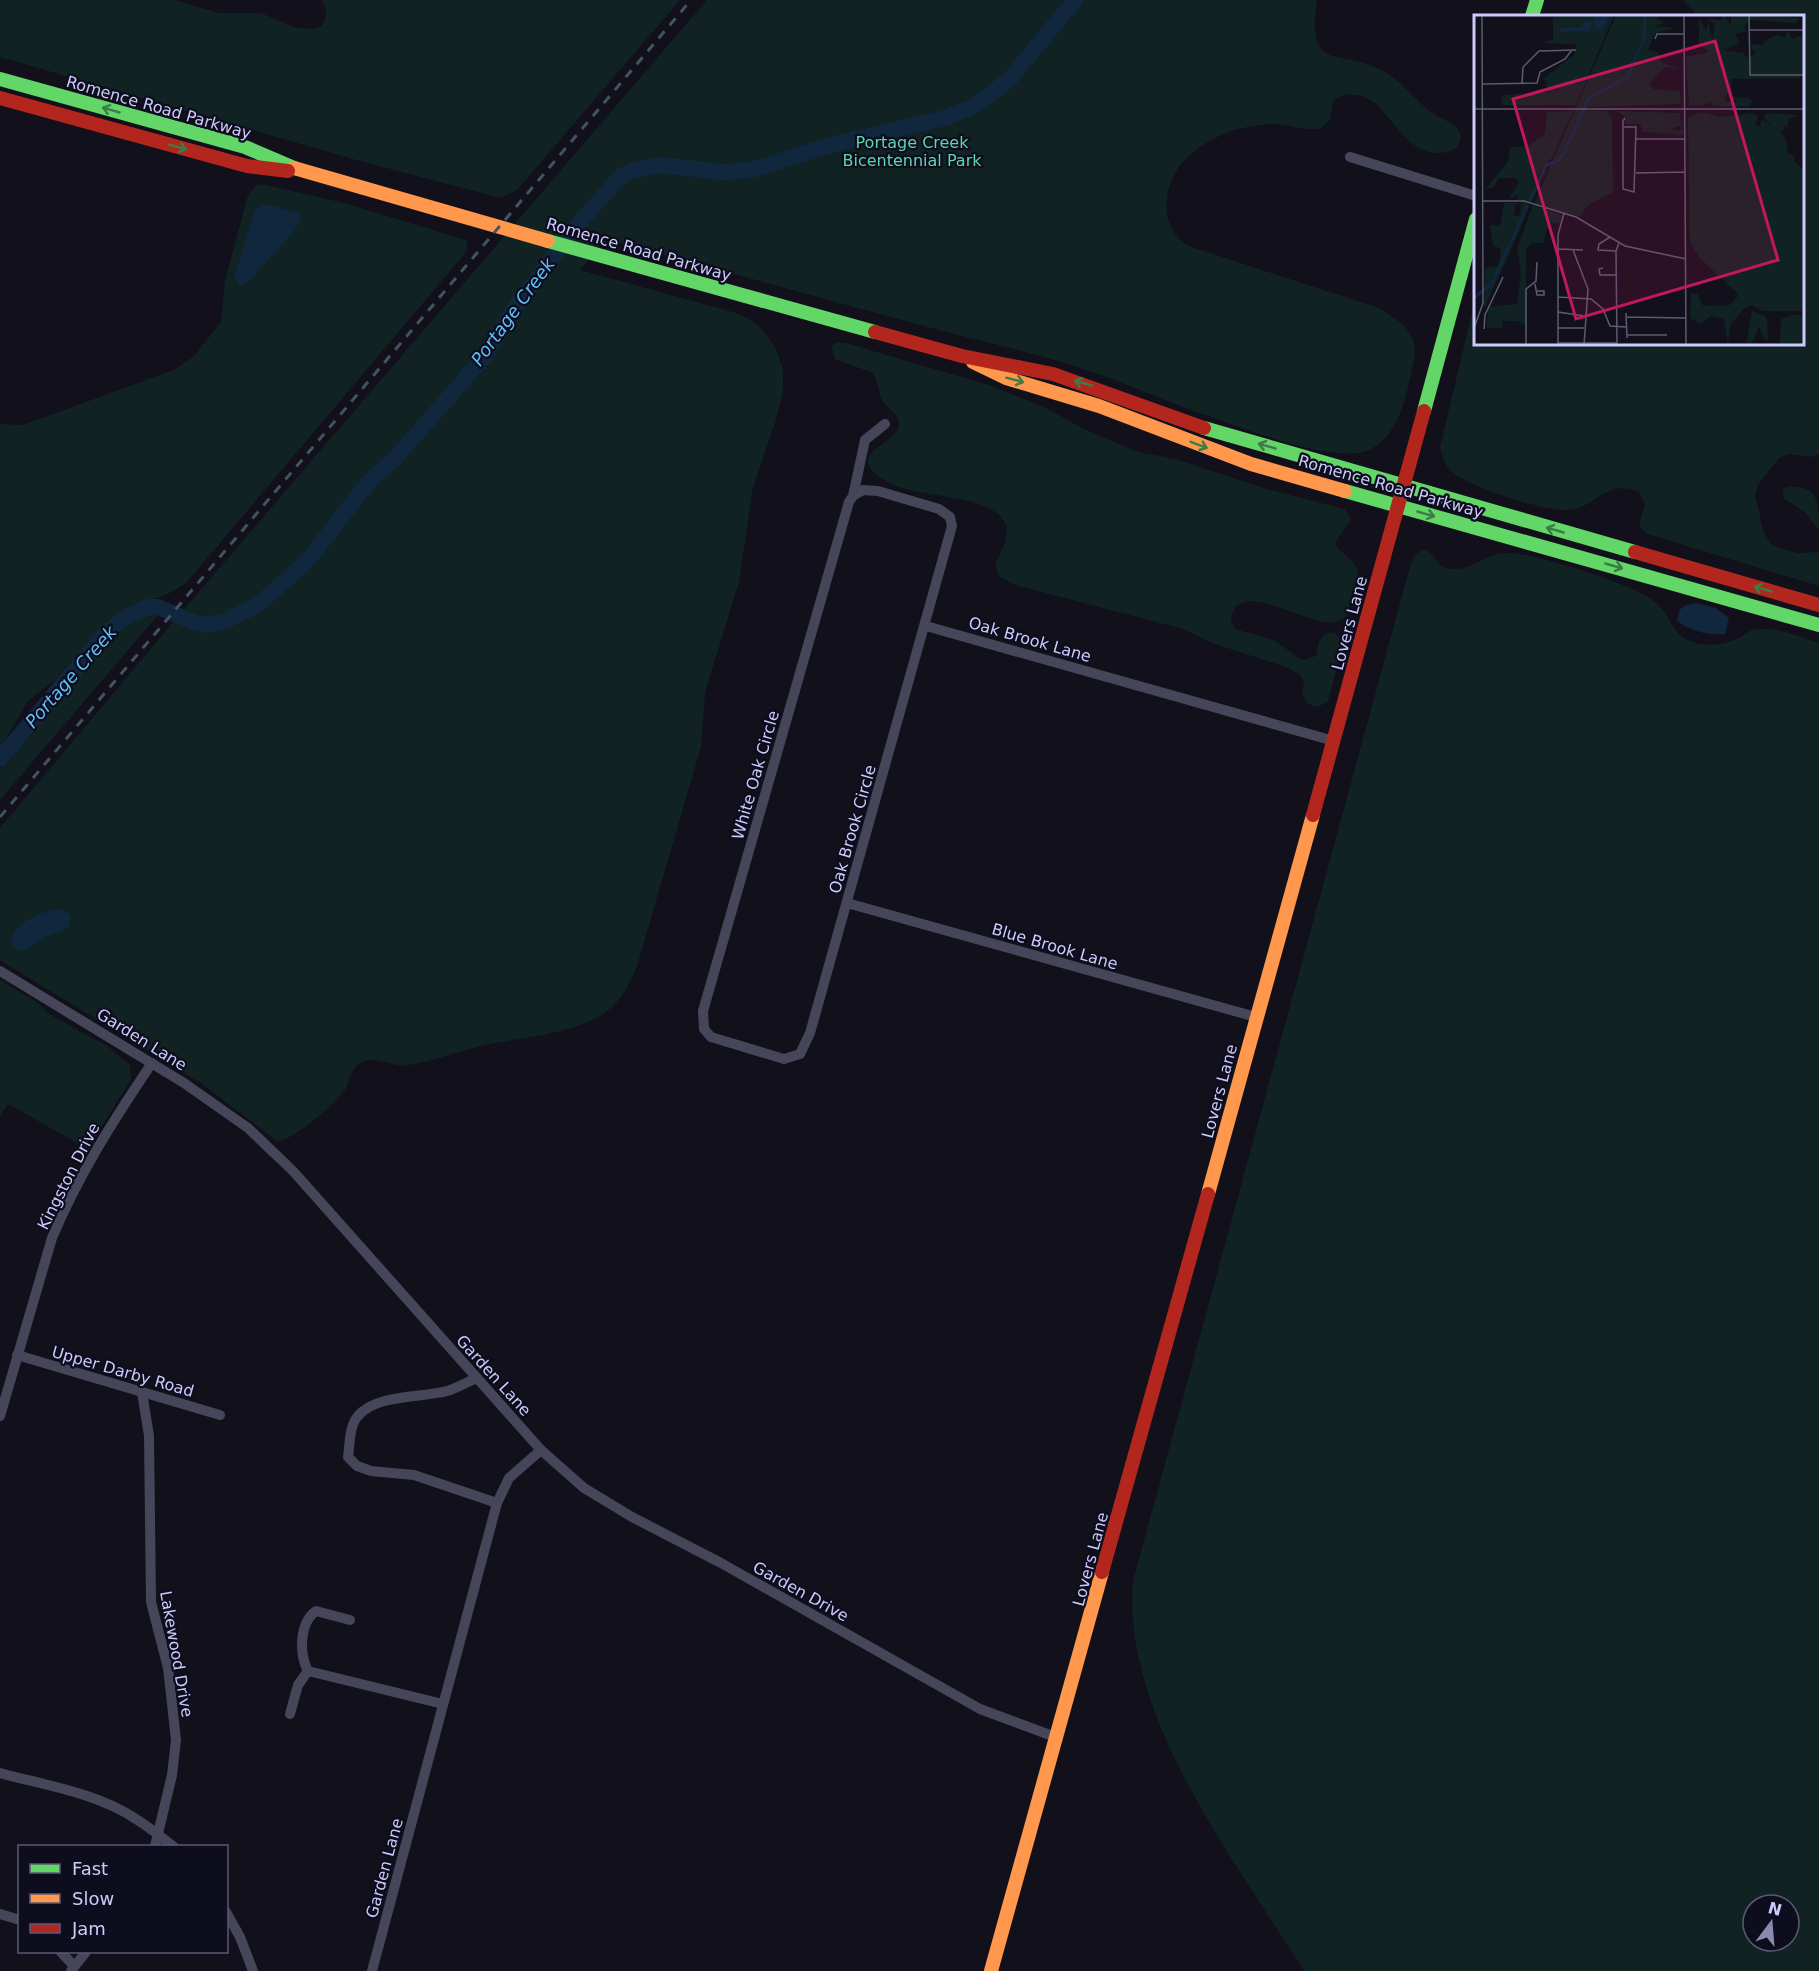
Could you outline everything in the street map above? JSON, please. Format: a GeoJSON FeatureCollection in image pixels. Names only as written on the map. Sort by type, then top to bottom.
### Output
{"type":"FeatureCollection","features":[{"type":"Feature","properties":{"kind":"street"},"geometry":{"type":"LineString","coordinates":[[1532,15],[1537,0]]}},
{"type":"Feature","properties":{"kind":"street"},"geometry":{"type":"LineString","coordinates":[[4,100],[7,81]]}},
{"type":"Feature","properties":{"kind":"street","name":"Romence Road Parkway"},"geometry":{"type":"LineString","coordinates":[[7,81],[245,147],[306,173],[542,240],[962,356],[1009,361],[1104,388],[1199,426],[1819,605]]}},
{"type":"Feature","properties":{"kind":"street","name":"Romence Road Parkway"},"geometry":{"type":"LineString","coordinates":[[4,100],[247,166],[306,173]]}},
{"type":"Feature","properties":{"kind":"street"},"geometry":{"type":"LineString","coordinates":[[1350,157],[1474,195]]}},
{"type":"Feature","properties":{"kind":"street","name":"Lovers Lane"},"geometry":{"type":"LineString","coordinates":[[991,1971],[1058,1738],[1474,226]]}},
{"type":"Feature","properties":{"kind":"street","name":"Romence Road Parkway"},"geometry":{"type":"LineString","coordinates":[[962,356],[1006,378],[1099,406],[1221,453],[1398,506],[1819,625]]}},
{"type":"Feature","properties":{"kind":"street","name":"White Oak Circle"},"geometry":{"type":"LineString","coordinates":[[808,1041],[800,1054],[784,1059],[716,1040],[706,1033],[702,1018],[849,502],[853,496],[865,440],[885,424]]}},
{"type":"Feature","properties":{"kind":"street"},"geometry":{"type":"LineString","coordinates":[[853,496],[863,490],[878,491],[939,509],[950,517],[952,531],[926,626]]}},
{"type":"Feature","properties":{"kind":"street","name":"Oak Brook Lane"},"geometry":{"type":"LineString","coordinates":[[926,626],[1334,741]]}},
{"type":"Feature","properties":{"kind":"street","name":"Oak Brook Circle"},"geometry":{"type":"LineString","coordinates":[[808,1041],[926,626]]}},
{"type":"Feature","properties":{"kind":"street","name":"Blue Brook Lane"},"geometry":{"type":"LineString","coordinates":[[847,903],[1256,1017]]}},
{"type":"Feature","properties":{"kind":"street","name":"Garden Lane"},"geometry":{"type":"LineString","coordinates":[[0,970],[218,1105],[282,1159],[541,1450],[509,1478],[497,1503],[372,1971]]}},
{"type":"Feature","properties":{"kind":"street","name":"Kingston Drive"},"geometry":{"type":"LineString","coordinates":[[0,1416],[52,1238],[63,1211],[110,1126],[152,1063]]}},
{"type":"Feature","properties":{"kind":"street","name":"Upper Darby Road"},"geometry":{"type":"LineString","coordinates":[[17,1355],[220,1415]]}},
{"type":"Feature","properties":{"kind":"street"},"geometry":{"type":"LineString","coordinates":[[477,1378],[445,1392],[405,1397],[368,1408],[357,1416],[352,1427],[348,1456],[357,1466],[371,1471],[414,1475],[497,1503]]}},
{"type":"Feature","properties":{"kind":"street","name":"Lakewood Drive"},"geometry":{"type":"LineString","coordinates":[[142,1392],[150,1452],[149,1586],[168,1668],[176,1730],[175,1756],[157,1842]]}},
{"type":"Feature","properties":{"kind":"street","name":"Garden Drive"},"geometry":{"type":"LineString","coordinates":[[541,1450],[585,1488],[632,1517],[721,1563],[980,1709],[1058,1738]]}},
{"type":"Feature","properties":{"kind":"street"},"geometry":{"type":"LineString","coordinates":[[308,1671],[301,1647],[310,1615],[316,1611],[350,1620]]}},
{"type":"Feature","properties":{"kind":"street"},"geometry":{"type":"LineString","coordinates":[[308,1671],[443,1704]]}},
{"type":"Feature","properties":{"kind":"street"},"geometry":{"type":"LineString","coordinates":[[290,1714],[298,1685],[308,1671]]}},
{"type":"Feature","properties":{"kind":"street"},"geometry":{"type":"LineString","coordinates":[[0,1773],[102,1803],[135,1818],[157,1842]]}},
{"type":"Feature","properties":{"kind":"street"},"geometry":{"type":"LineString","coordinates":[[0,1914],[18,1919]]}},
{"type":"Feature","properties":{"kind":"street"},"geometry":{"type":"LineString","coordinates":[[228,1916],[253,1971]]}},
{"type":"Feature","properties":{"kind":"street"},"geometry":{"type":"LineString","coordinates":[[62,1953],[73,1968],[85,1953]]}},
{"type":"Feature","properties":{"kind":"green space"},"geometry":{"type":"Polygon","coordinates":[[[0,0],[174,0],[219,13],[261,13],[294,27],[314,29],[322,26],[326,16],[325,6],[321,0],[680,0],[518,189],[501,198],[356,160],[0,57],[0,0]]]}},
{"type":"Feature","properties":{"kind":"green space","name":"Portage Creek Bicentennial Park"},"geometry":{"type":"Polygon","coordinates":[[[707,0],[1317,0],[1315,24],[1317,40],[1322,49],[1330,55],[1369,65],[1392,76],[1428,109],[1457,128],[1461,136],[1459,144],[1447,152],[1425,151],[1407,139],[1373,102],[1362,96],[1343,96],[1333,102],[1330,120],[1321,128],[1304,129],[1275,124],[1258,125],[1223,135],[1192,153],[1180,166],[1171,181],[1167,199],[1168,219],[1173,231],[1188,246],[1379,308],[1395,318],[1412,337],[1415,354],[1404,403],[1393,428],[1375,447],[1363,452],[1347,454],[1308,448],[1242,428],[1062,362],[606,239],[580,270],[733,312],[751,320],[764,331],[776,349],[783,369],[783,391],[776,420],[753,487],[739,582],[705,692],[701,747],[637,966],[620,999],[611,1008],[598,1017],[566,1030],[480,1046],[403,1066],[376,1060],[360,1063],[354,1069],[345,1090],[332,1104],[302,1129],[284,1140],[277,1141],[202,1084],[0,960],[0,828],[185,608],[707,0]]]}},
{"type":"Feature","properties":{"kind":"green space"},"geometry":{"type":"Polygon","coordinates":[[[1683,0],[1819,0],[1819,454],[1810,457],[1789,454],[1779,458],[1758,485],[1755,495],[1764,533],[1772,545],[1797,553],[1819,552],[1819,586],[1647,534],[1639,525],[1645,503],[1638,491],[1626,488],[1608,491],[1585,505],[1566,510],[1540,506],[1487,490],[1457,476],[1447,467],[1440,448],[1474,303],[1474,345],[1804,345],[1804,15],[1697,15],[1683,0]]]}},
{"type":"Feature","properties":{"kind":"green space"},"geometry":{"type":"Polygon","coordinates":[[[261,184],[344,203],[463,239],[467,241],[467,251],[187,582],[172,592],[117,614],[101,628],[56,679],[27,702],[0,750],[0,424],[23,425],[176,369],[194,356],[221,322],[225,281],[247,198],[255,186],[261,184]]]}},
{"type":"Feature","properties":{"kind":"green space"},"geometry":{"type":"Polygon","coordinates":[[[836,342],[992,386],[1044,407],[1082,428],[1138,452],[1175,459],[1267,489],[1345,509],[1351,519],[1335,543],[1354,563],[1358,572],[1347,615],[1337,622],[1324,622],[1276,606],[1260,602],[1246,602],[1236,608],[1231,621],[1235,629],[1274,640],[1302,660],[1316,656],[1319,642],[1325,634],[1334,632],[1342,639],[1343,644],[1328,701],[1318,707],[1308,704],[1302,695],[1304,682],[1301,676],[1289,668],[1212,643],[1183,629],[1015,585],[1000,577],[995,565],[1005,542],[1007,526],[998,515],[969,501],[896,486],[871,470],[868,462],[870,455],[896,432],[899,421],[882,400],[873,373],[835,359],[831,347],[836,342]]]}},
{"type":"Feature","properties":{"kind":"green space"},"geometry":{"type":"Polygon","coordinates":[[[1787,487],[1806,489],[1815,497],[1819,511],[1819,531],[1806,513],[1783,498],[1783,490],[1787,487]]]}},
{"type":"Feature","properties":{"kind":"green space"},"geometry":{"type":"Polygon","coordinates":[[[1423,549],[1443,566],[1455,569],[1470,566],[1499,554],[1532,556],[1609,580],[1643,594],[1663,610],[1682,637],[1699,644],[1711,645],[1735,640],[1757,629],[1788,633],[1819,643],[1819,1971],[1304,1971],[1217,1835],[1188,1785],[1164,1735],[1145,1684],[1134,1632],[1133,1581],[1415,555],[1423,549]]]}},
{"type":"Feature","properties":{"kind":"green space"},"geometry":{"type":"Polygon","coordinates":[[[148,612],[157,612],[158,615],[0,800],[0,769],[31,727],[57,702],[109,638],[134,617],[148,612]]]}},
{"type":"Feature","properties":{"kind":"green space"},"geometry":{"type":"Polygon","coordinates":[[[0,980],[38,1003],[49,1014],[107,1046],[130,1065],[131,1079],[88,1149],[8,1104],[0,1116],[0,980]]]}},
{"type":"Feature","properties":{"kind":"water"},"geometry":{"type":"Polygon","coordinates":[[[265,204],[300,213],[301,220],[293,233],[248,282],[240,286],[234,277],[255,210],[265,204]]]}},
{"type":"Feature","properties":{"kind":"water"},"geometry":{"type":"Polygon","coordinates":[[[1697,603],[1716,608],[1729,618],[1725,634],[1700,632],[1677,621],[1682,607],[1697,603]]]}},
{"type":"Feature","properties":{"kind":"water"},"geometry":{"type":"Polygon","coordinates":[[[62,909],[71,916],[68,928],[46,937],[24,951],[13,948],[11,937],[26,921],[40,914],[62,909]]]}},
{"type":"Feature","properties":{"kind":"waterway","name":"Portage Creek"},"geometry":{"type":"LineString","coordinates":[[0,759],[104,635],[126,617],[148,607],[158,607],[205,625],[225,621],[259,604],[307,561],[368,483],[397,456],[484,357],[514,309],[578,224],[621,176],[632,171],[660,165],[723,172],[751,170],[838,143],[945,118],[972,107],[1009,80],[1075,0]]}},
{"type":"Feature","properties":{"kind":"railway"},"geometry":{"type":"LineString","coordinates":[[0,817],[691,0]]}},
{"type":"Feature","properties":{"kind":"traffic: fast"},"geometry":{"type":"LineString","coordinates":[[1532,15],[1537,0]]}},
{"type":"Feature","properties":{"kind":"traffic: fast"},"geometry":{"type":"LineString","coordinates":[[0,79],[245,147],[294,168]]}},
{"type":"Feature","properties":{"kind":"traffic: fast"},"geometry":{"type":"LineString","coordinates":[[1424,411],[1474,226]]}},
{"type":"Feature","properties":{"kind":"traffic: fast"},"geometry":{"type":"LineString","coordinates":[[548,241],[875,332]]}},
{"type":"Feature","properties":{"kind":"traffic: fast"},"geometry":{"type":"LineString","coordinates":[[1204,428],[1635,552]]}},
{"type":"Feature","properties":{"kind":"traffic: fast"},"geometry":{"type":"LineString","coordinates":[[1345,491],[1819,625]]}},
{"type":"Feature","properties":{"kind":"traffic: slow"},"geometry":{"type":"LineString","coordinates":[[294,168],[548,241]]}},
{"type":"Feature","properties":{"kind":"traffic: slow"},"geometry":{"type":"LineString","coordinates":[[973,362],[1006,378],[1099,406],[1251,464],[1345,491]]}},
{"type":"Feature","properties":{"kind":"traffic: slow"},"geometry":{"type":"LineString","coordinates":[[1208,1194],[1313,815]]}},
{"type":"Feature","properties":{"kind":"traffic: slow"},"geometry":{"type":"LineString","coordinates":[[991,1971],[1102,1572]]}},
{"type":"Feature","properties":{"kind":"traffic: jam"},"geometry":{"type":"LineString","coordinates":[[0,98],[247,166],[288,171]]}},
{"type":"Feature","properties":{"kind":"traffic: jam"},"geometry":{"type":"LineString","coordinates":[[875,332],[962,356],[1053,374],[1204,428]]}},
{"type":"Feature","properties":{"kind":"traffic: jam"},"geometry":{"type":"LineString","coordinates":[[1313,815],[1424,411]]}},
{"type":"Feature","properties":{"kind":"traffic: jam"},"geometry":{"type":"LineString","coordinates":[[1635,552],[1819,605]]}},
{"type":"Feature","properties":{"kind":"traffic: jam"},"geometry":{"type":"LineString","coordinates":[[1102,1572],[1208,1194]]}}]}
